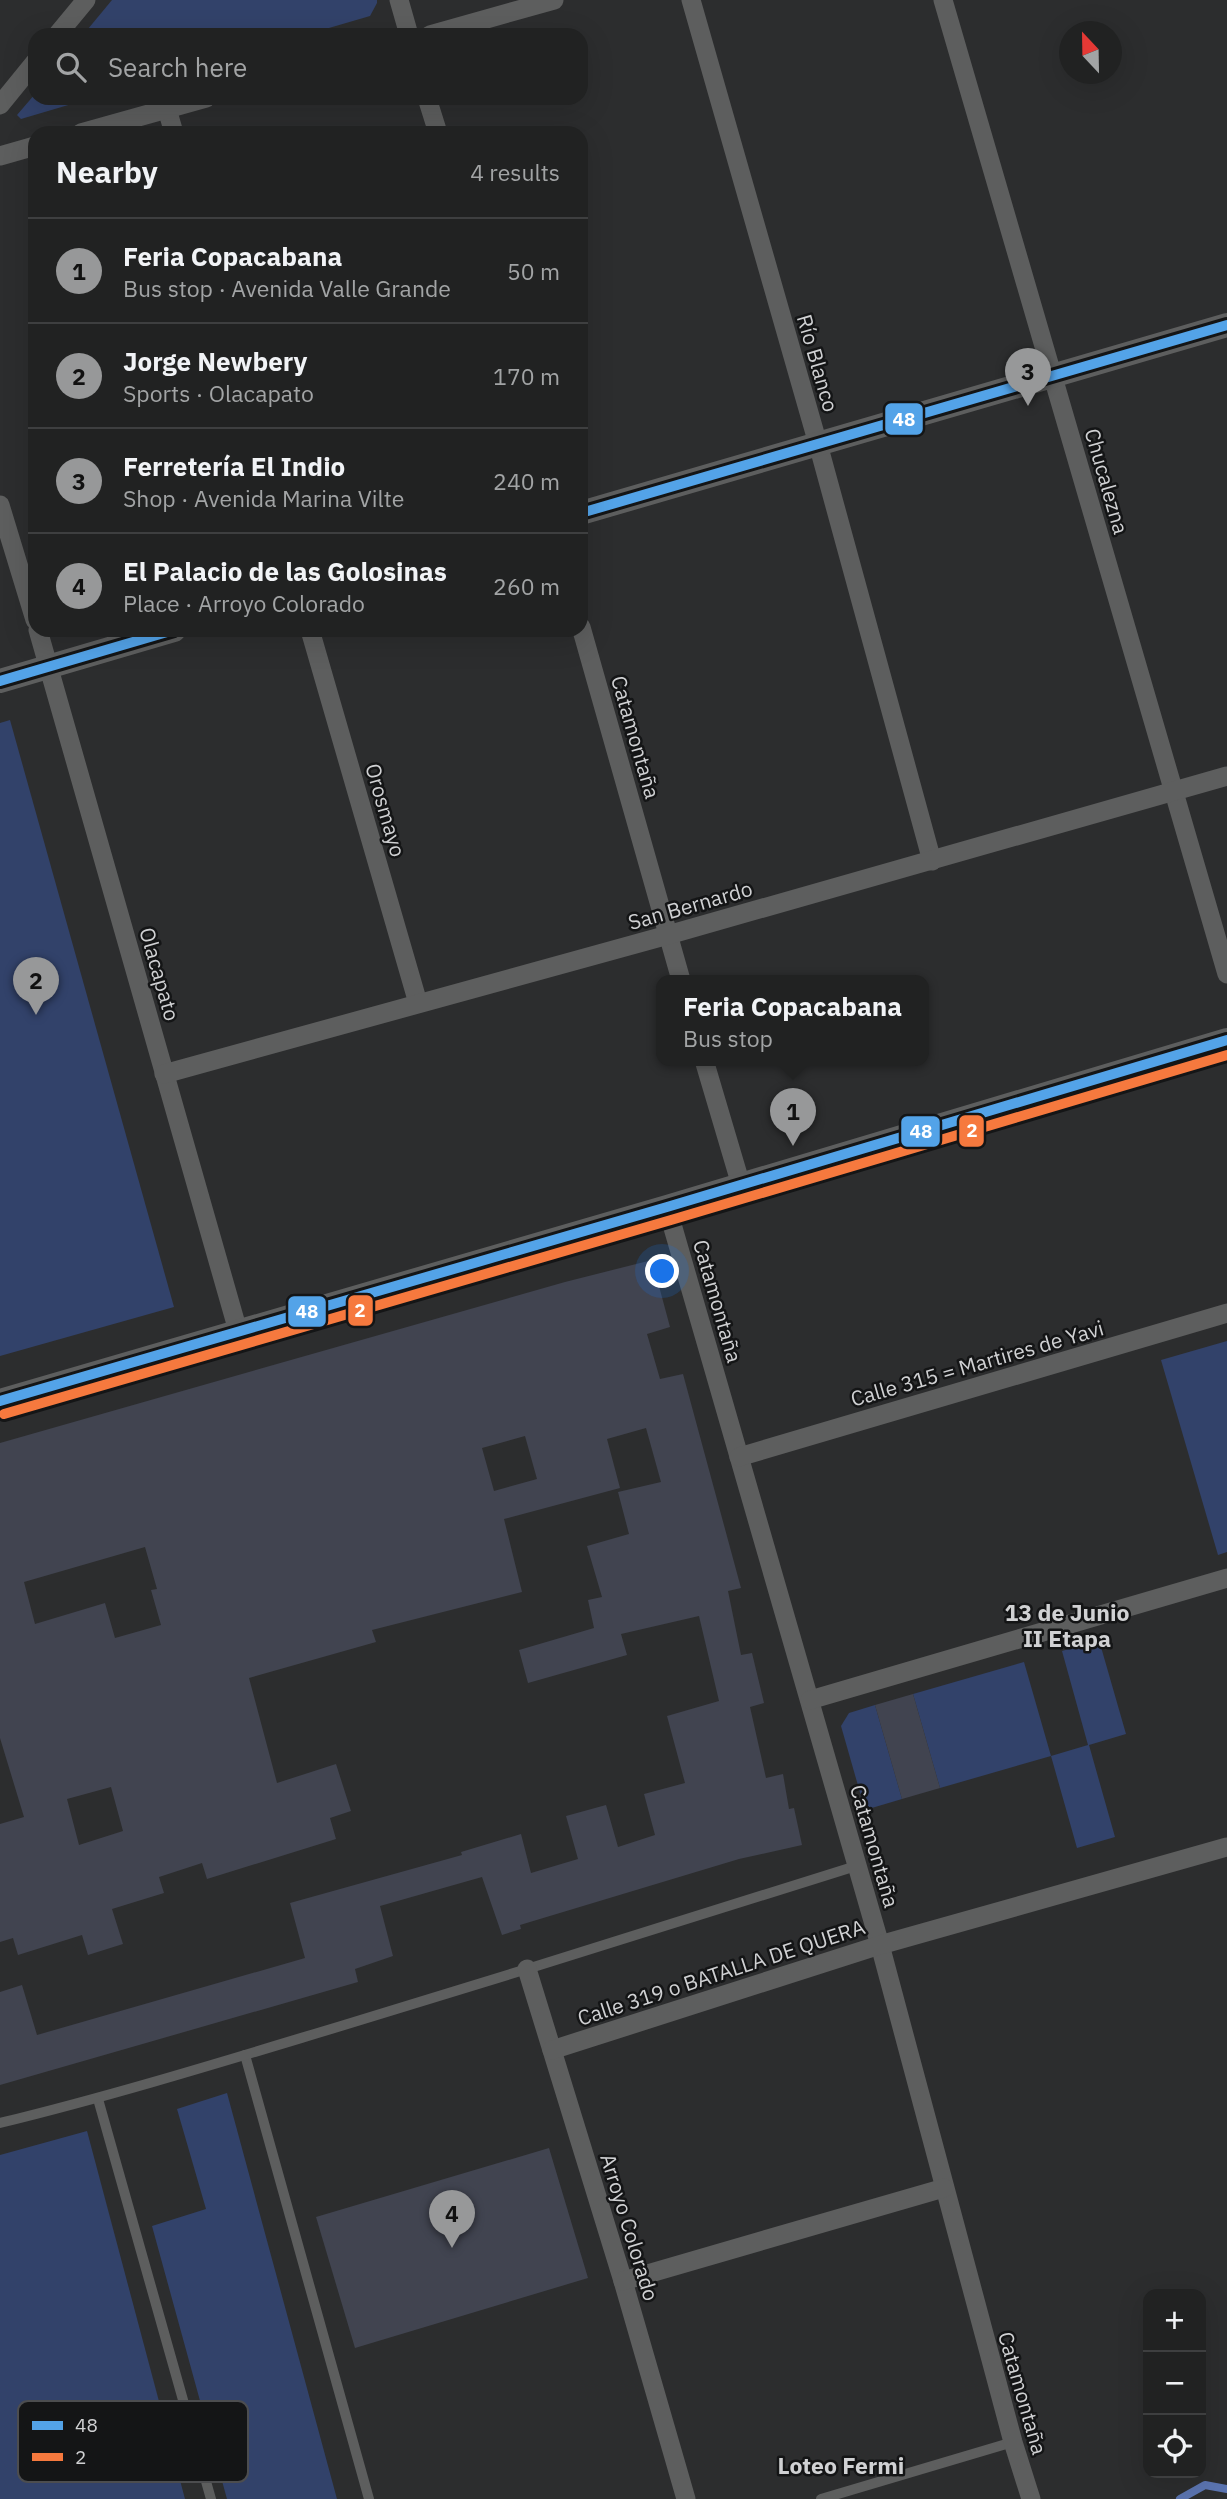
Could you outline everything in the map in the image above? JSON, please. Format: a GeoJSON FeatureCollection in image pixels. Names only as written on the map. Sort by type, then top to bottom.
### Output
{"type":"FeatureCollection","features":[{"type":"Feature","properties":{"kind":"street"},"geometry":{"type":"LineString","coordinates":[[63,28],[86,0]]}},
{"type":"Feature","properties":{"kind":"street"},"geometry":{"type":"LineString","coordinates":[[399,0],[407,28]]}},
{"type":"Feature","properties":{"kind":"street"},"geometry":{"type":"LineString","coordinates":[[455,28],[554,0]]}},
{"type":"Feature","properties":{"kind":"street","name":"Río Blanco"},"geometry":{"type":"LineString","coordinates":[[691,0],[818,444],[932,861]]}},
{"type":"Feature","properties":{"kind":"street","name":"Chucalezna"},"geometry":{"type":"LineString","coordinates":[[943,0],[1227,974]]}},
{"type":"Feature","properties":{"kind":"street"},"geometry":{"type":"LineString","coordinates":[[0,104],[28,70]]}},
{"type":"Feature","properties":{"kind":"street"},"geometry":{"type":"LineString","coordinates":[[106,126],[181,105]]}},
{"type":"Feature","properties":{"kind":"street"},"geometry":{"type":"LineString","coordinates":[[429,105],[436,126]]}},
{"type":"Feature","properties":{"kind":"street"},"geometry":{"type":"LineString","coordinates":[[167,109],[172,126]]}},
{"type":"Feature","properties":{"kind":"street"},"geometry":{"type":"LineString","coordinates":[[0,156],[28,148]]}},
{"type":"Feature","properties":{"kind":"street"},"geometry":{"type":"LineString","coordinates":[[588,511],[1227,325]]}},
{"type":"Feature","properties":{"kind":"street"},"geometry":{"type":"LineString","coordinates":[[0,505],[28,597]]}},
{"type":"Feature","properties":{"kind":"street","name":"Olacapato"},"geometry":{"type":"LineString","coordinates":[[40,637],[238,1331]]}},
{"type":"Feature","properties":{"kind":"street"},"geometry":{"type":"LineString","coordinates":[[0,681],[150,637]]}},
{"type":"Feature","properties":{"kind":"street","name":"Orosmayo"},"geometry":{"type":"LineString","coordinates":[[312,637],[418,1003]]}},
{"type":"Feature","properties":{"kind":"street","name":"Catamontaña"},"geometry":{"type":"LineString","coordinates":[[584,637],[680,975]]}},
{"type":"Feature","properties":{"kind":"street","name":"San Bernardo"},"geometry":{"type":"LineString","coordinates":[[164,1074],[932,861],[1227,776]]}},
{"type":"Feature","properties":{"kind":"street"},"geometry":{"type":"LineString","coordinates":[[0,1401],[667,1207],[1227,1040]]}},
{"type":"Feature","properties":{"kind":"street"},"geometry":{"type":"LineString","coordinates":[[706,1066],[741,1185]]}},
{"type":"Feature","properties":{"kind":"street","name":"Catamontaña"},"geometry":{"type":"LineString","coordinates":[[667,1207],[880,1945],[1013,2442],[1031,2499]]}},
{"type":"Feature","properties":{"kind":"street","name":"Calle 315 = Martires de Yavi"},"geometry":{"type":"LineString","coordinates":[[739,1457],[1227,1313]]}},
{"type":"Feature","properties":{"kind":"street"},"geometry":{"type":"LineString","coordinates":[[810,1700],[1227,1578]]}},
{"type":"Feature","properties":{"kind":"street","name":"Calle 319 o BATALLA DE QUERA"},"geometry":{"type":"LineString","coordinates":[[552,2050],[880,1945],[1227,1847]]}},
{"type":"Feature","properties":{"kind":"street","name":"Arroyo Colorado"},"geometry":{"type":"LineString","coordinates":[[527,1969],[623,2281],[686,2499]]}},
{"type":"Feature","properties":{"kind":"street"},"geometry":{"type":"LineString","coordinates":[[623,2281],[944,2188]]}},
{"type":"Feature","properties":{"kind":"lane"},"geometry":{"type":"LineString","coordinates":[[0,2123],[97,2099],[244,2055],[856,1866]]}},
{"type":"Feature","properties":{"kind":"lane"},"geometry":{"type":"LineString","coordinates":[[244,2055],[369,2499]]}},
{"type":"Feature","properties":{"kind":"lane"},"geometry":{"type":"LineString","coordinates":[[97,2099],[183,2401]]}},
{"type":"Feature","properties":{"kind":"lane"},"geometry":{"type":"LineString","coordinates":[[821,2499],[1013,2442]]}},
{"type":"Feature","properties":{"kind":"lane"},"geometry":{"type":"LineString","coordinates":[[206,2482],[211,2499]]}},
{"type":"Feature","properties":{"kind":"shaded area"},"geometry":{"type":"Polygon","coordinates":[[[112,0],[377,0],[370,16],[329,28],[89,28],[112,0]]]}},
{"type":"Feature","properties":{"kind":"shaded area"},"geometry":{"type":"Polygon","coordinates":[[[28,102],[28,105],[68,105],[21,119],[17,115],[28,102]]]}},
{"type":"Feature","properties":{"kind":"shaded area"},"geometry":{"type":"Polygon","coordinates":[[[10,720],[174,1307],[0,1356],[0,723],[10,720]]]}},
{"type":"Feature","properties":{"kind":"shaded area"},"geometry":{"type":"Polygon","coordinates":[[[1227,1341],[1227,1552],[1218,1555],[1161,1360],[1227,1341]]]}},
{"type":"Feature","properties":{"kind":"shaded area"},"geometry":{"type":"Polygon","coordinates":[[[1099,1640],[1126,1734],[1089,1745],[1115,1837],[1077,1848],[1051,1756],[1088,1745],[1062,1651],[1099,1640]]]}},
{"type":"Feature","properties":{"kind":"shaded area"},"geometry":{"type":"Polygon","coordinates":[[[1024,1662],[1051,1756],[940,1788],[913,1694],[1024,1662]]]}},
{"type":"Feature","properties":{"kind":"shaded area"},"geometry":{"type":"Polygon","coordinates":[[[875,1705],[902,1799],[865,1810],[841,1726],[849,1713],[875,1705]]]}},
{"type":"Feature","properties":{"kind":"shaded area"},"geometry":{"type":"Polygon","coordinates":[[[227,2093],[337,2499],[227,2499],[222,2482],[248,2482],[248,2401],[200,2401],[152,2226],[206,2209],[177,2109],[227,2093]]]}},
{"type":"Feature","properties":{"kind":"shaded area"},"geometry":{"type":"Polygon","coordinates":[[[87,2131],[159,2401],[18,2401],[18,2482],[180,2482],[185,2499],[0,2499],[0,2155],[87,2131]]]}},
{"type":"Feature","properties":{"kind":"building"},"geometry":{"type":"Polygon","coordinates":[[[652,1260],[670,1327],[647,1334],[660,1379],[683,1374],[741,1588],[728,1591],[741,1655],[752,1653],[764,1703],[750,1707],[766,1778],[783,1774],[789,1809],[794,1808],[802,1845],[739,1859],[520,1925],[521,1929],[502,1935],[482,1877],[380,1906],[393,1956],[355,1969],[358,1982],[0,2085],[0,1992],[22,1985],[37,2035],[305,1958],[290,1903],[462,1855],[461,1852],[521,1834],[531,1873],[578,1859],[566,1816],[606,1805],[618,1847],[655,1835],[644,1794],[685,1783],[667,1716],[719,1701],[699,1616],[621,1634],[627,1655],[528,1683],[519,1650],[594,1628],[588,1600],[602,1597],[587,1546],[629,1534],[618,1492],[661,1482],[646,1428],[607,1439],[620,1488],[504,1519],[522,1592],[372,1630],[376,1642],[249,1678],[277,1783],[336,1764],[351,1811],[330,1818],[336,1839],[207,1879],[202,1863],[159,1877],[164,1893],[112,1909],[123,1944],[88,1955],[82,1935],[18,1955],[13,1938],[0,1942],[0,1824],[24,1817],[0,1738],[0,1443],[565,1282],[652,1260]],[[525,1436],[482,1448],[494,1491],[537,1479],[525,1436]],[[145,1547],[24,1582],[35,1624],[105,1603],[115,1638],[161,1625],[151,1590],[157,1589],[145,1547]],[[111,1787],[67,1799],[79,1845],[123,1831],[111,1787]]]}},
{"type":"Feature","properties":{"kind":"building"},"geometry":{"type":"Polygon","coordinates":[[[913,1694],[940,1788],[902,1799],[875,1705],[913,1694]]]}},
{"type":"Feature","properties":{"kind":"building"},"geometry":{"type":"Polygon","coordinates":[[[549,2148],[588,2278],[355,2348],[316,2217],[549,2148]]]}},
{"type":"Feature","properties":{"kind":"waterway"},"geometry":{"type":"LineString","coordinates":[[1180,2499],[1205,2485],[1227,2489]]}},
{"type":"Feature","properties":{"kind":"transit line","name":"48"},"geometry":{"type":"LineString","coordinates":[[588,511],[1227,325]]}},
{"type":"Feature","properties":{"kind":"transit line","name":"48"},"geometry":{"type":"LineString","coordinates":[[0,681],[150,637]]}},
{"type":"Feature","properties":{"kind":"transit line","name":"48"},"geometry":{"type":"LineString","coordinates":[[0,1401],[667,1207],[1227,1040]]}},
{"type":"Feature","properties":{"kind":"transit line","name":"2"},"geometry":{"type":"LineString","coordinates":[[4,1414],[1227,1055]]}},
{"type":"Feature","properties":{"kind":"place","name":"Ferretería El Indio"},"geometry":{"type":"Point","coordinates":[1028,406]}},
{"type":"Feature","properties":{"kind":"place","name":"Jorge Newbery"},"geometry":{"type":"Point","coordinates":[36,1015]}},
{"type":"Feature","properties":{"kind":"place","name":"Feria Copacabana"},"geometry":{"type":"Point","coordinates":[793,1146]}},
{"type":"Feature","properties":{"kind":"place","name":"El Palacio de las Golosinas"},"geometry":{"type":"Point","coordinates":[452,2248]}},
{"type":"Feature","properties":{"kind":"district","name":"13 de Junio II Etapa"},"geometry":{"type":"Point","coordinates":[1067,1625]}},
{"type":"Feature","properties":{"kind":"district","name":"Loteo Fermi"},"geometry":{"type":"Point","coordinates":[841,2465]}}]}
